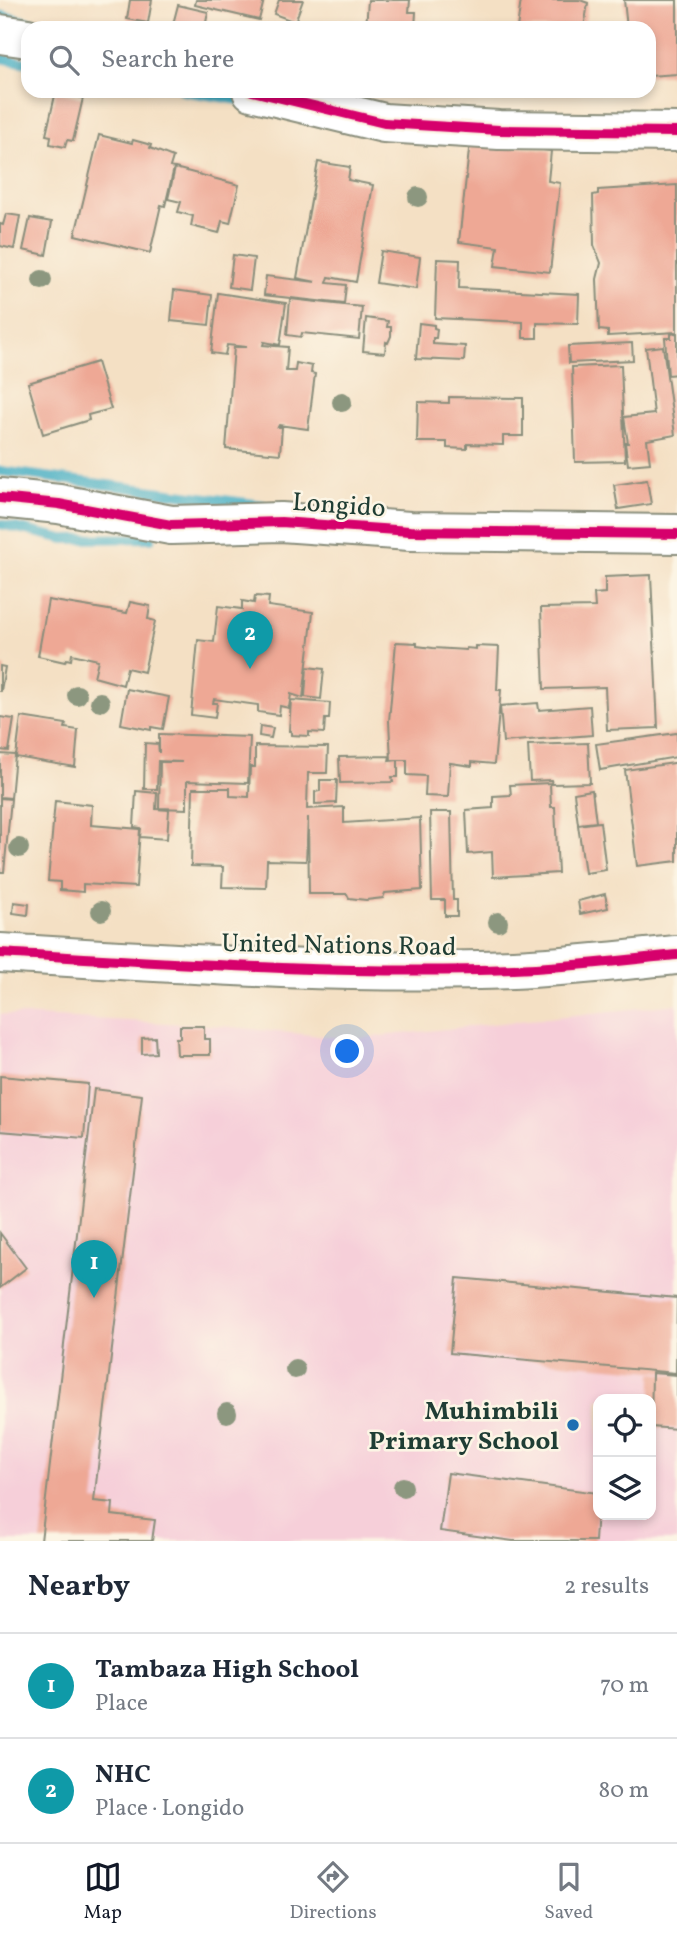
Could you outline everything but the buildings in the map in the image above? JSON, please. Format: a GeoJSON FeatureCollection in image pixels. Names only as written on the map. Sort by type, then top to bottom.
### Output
{"type":"FeatureCollection","features":[{"type":"Feature","properties":{"kind":"street"},"geometry":{"type":"LineString","coordinates":[[0,34],[21,37]]}},
{"type":"Feature","properties":{"kind":"street"},"geometry":{"type":"LineString","coordinates":[[282,98],[384,122],[499,130],[677,132]]}},
{"type":"Feature","properties":{"kind":"street","name":"Longido"},"geometry":{"type":"LineString","coordinates":[[0,498],[59,504],[171,525],[281,523],[410,531],[677,534]]}},
{"type":"Feature","properties":{"kind":"street","name":"United Nations Road"},"geometry":{"type":"LineString","coordinates":[[0,953],[185,964],[351,969],[514,968],[677,955]]}},
{"type":"Feature","properties":{"kind":"shaded area"},"geometry":{"type":"Polygon","coordinates":[[[677,1004],[677,1541],[0,1541],[0,1014],[221,1026],[353,1039],[677,1004]]]}},
{"type":"Feature","properties":{"kind":"waterway"},"geometry":{"type":"LineString","coordinates":[[0,15],[24,21]]}},
{"type":"Feature","properties":{"kind":"waterway"},"geometry":{"type":"LineString","coordinates":[[0,58],[21,62]]}},
{"type":"Feature","properties":{"kind":"waterway"},"geometry":{"type":"LineString","coordinates":[[228,98],[247,101]]}},
{"type":"Feature","properties":{"kind":"waterway"},"geometry":{"type":"LineString","coordinates":[[0,471],[262,505]]}},
{"type":"Feature","properties":{"kind":"waterway"},"geometry":{"type":"LineString","coordinates":[[0,524],[64,539],[151,538]]}},
{"type":"Feature","properties":{"kind":"cycle path"},"geometry":{"type":"LineString","coordinates":[[281,98],[384,123],[499,130],[677,132]]}},
{"type":"Feature","properties":{"kind":"cycle path"},"geometry":{"type":"LineString","coordinates":[[0,498],[59,504],[171,525],[281,522],[410,531],[677,534]]}},
{"type":"Feature","properties":{"kind":"cycle path"},"geometry":{"type":"LineString","coordinates":[[0,953],[256,967],[385,970],[534,968],[677,955]]}},
{"type":"Feature","properties":{"kind":"place","name":"NHC"},"geometry":{"type":"Point","coordinates":[250,669]}},
{"type":"Feature","properties":{"kind":"place","name":"Tambaza High School"},"geometry":{"type":"Point","coordinates":[94,1298]}},
{"type":"Feature","properties":{"kind":"place","name":"Muhimbili Primary School"},"geometry":{"type":"Point","coordinates":[573,1425]}}]}
